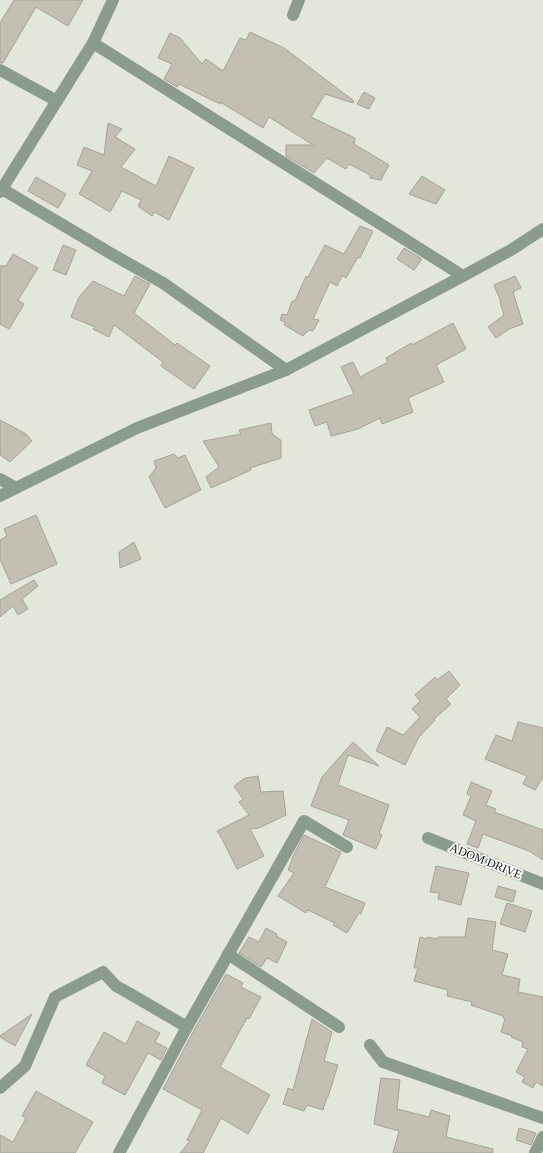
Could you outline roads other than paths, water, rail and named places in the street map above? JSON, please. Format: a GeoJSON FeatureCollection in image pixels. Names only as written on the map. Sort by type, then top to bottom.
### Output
{"type":"FeatureCollection","features":[{"type":"Feature","properties":{"kind":"street"},"geometry":{"type":"LineString","coordinates":[[113,0],[93,43],[1,190],[110,254],[163,283],[286,370]]}},
{"type":"Feature","properties":{"kind":"street"},"geometry":{"type":"LineString","coordinates":[[293,15],[299,0]]}},
{"type":"Feature","properties":{"kind":"street"},"geometry":{"type":"LineString","coordinates":[[93,43],[463,276]]}},
{"type":"Feature","properties":{"kind":"street"},"geometry":{"type":"LineString","coordinates":[[0,70],[57,101]]}},
{"type":"Feature","properties":{"kind":"street"},"geometry":{"type":"LineString","coordinates":[[0,496],[138,428],[286,370],[511,250],[543,229]]}},
{"type":"Feature","properties":{"kind":"street"},"geometry":{"type":"LineString","coordinates":[[0,479],[16,488]]}},
{"type":"Feature","properties":{"kind":"street"},"geometry":{"type":"LineString","coordinates":[[119,1153],[187,1027],[304,821],[347,847]]}},
{"type":"Feature","properties":{"kind":"street","name":"ADOM DRIVE"},"geometry":{"type":"LineString","coordinates":[[428,838],[543,884]]}},
{"type":"Feature","properties":{"kind":"street"},"geometry":{"type":"LineString","coordinates":[[228,954],[339,1027]]}},
{"type":"Feature","properties":{"kind":"street"},"geometry":{"type":"LineString","coordinates":[[0,1088],[25,1066],[55,998],[103,972],[122,989],[187,1027]]}},
{"type":"Feature","properties":{"kind":"street"},"geometry":{"type":"LineString","coordinates":[[370,1045],[382,1062],[543,1118]]}},
{"type":"Feature","properties":{"kind":"street"},"geometry":{"type":"LineString","coordinates":[[535,1153],[543,1136]]}}]}
